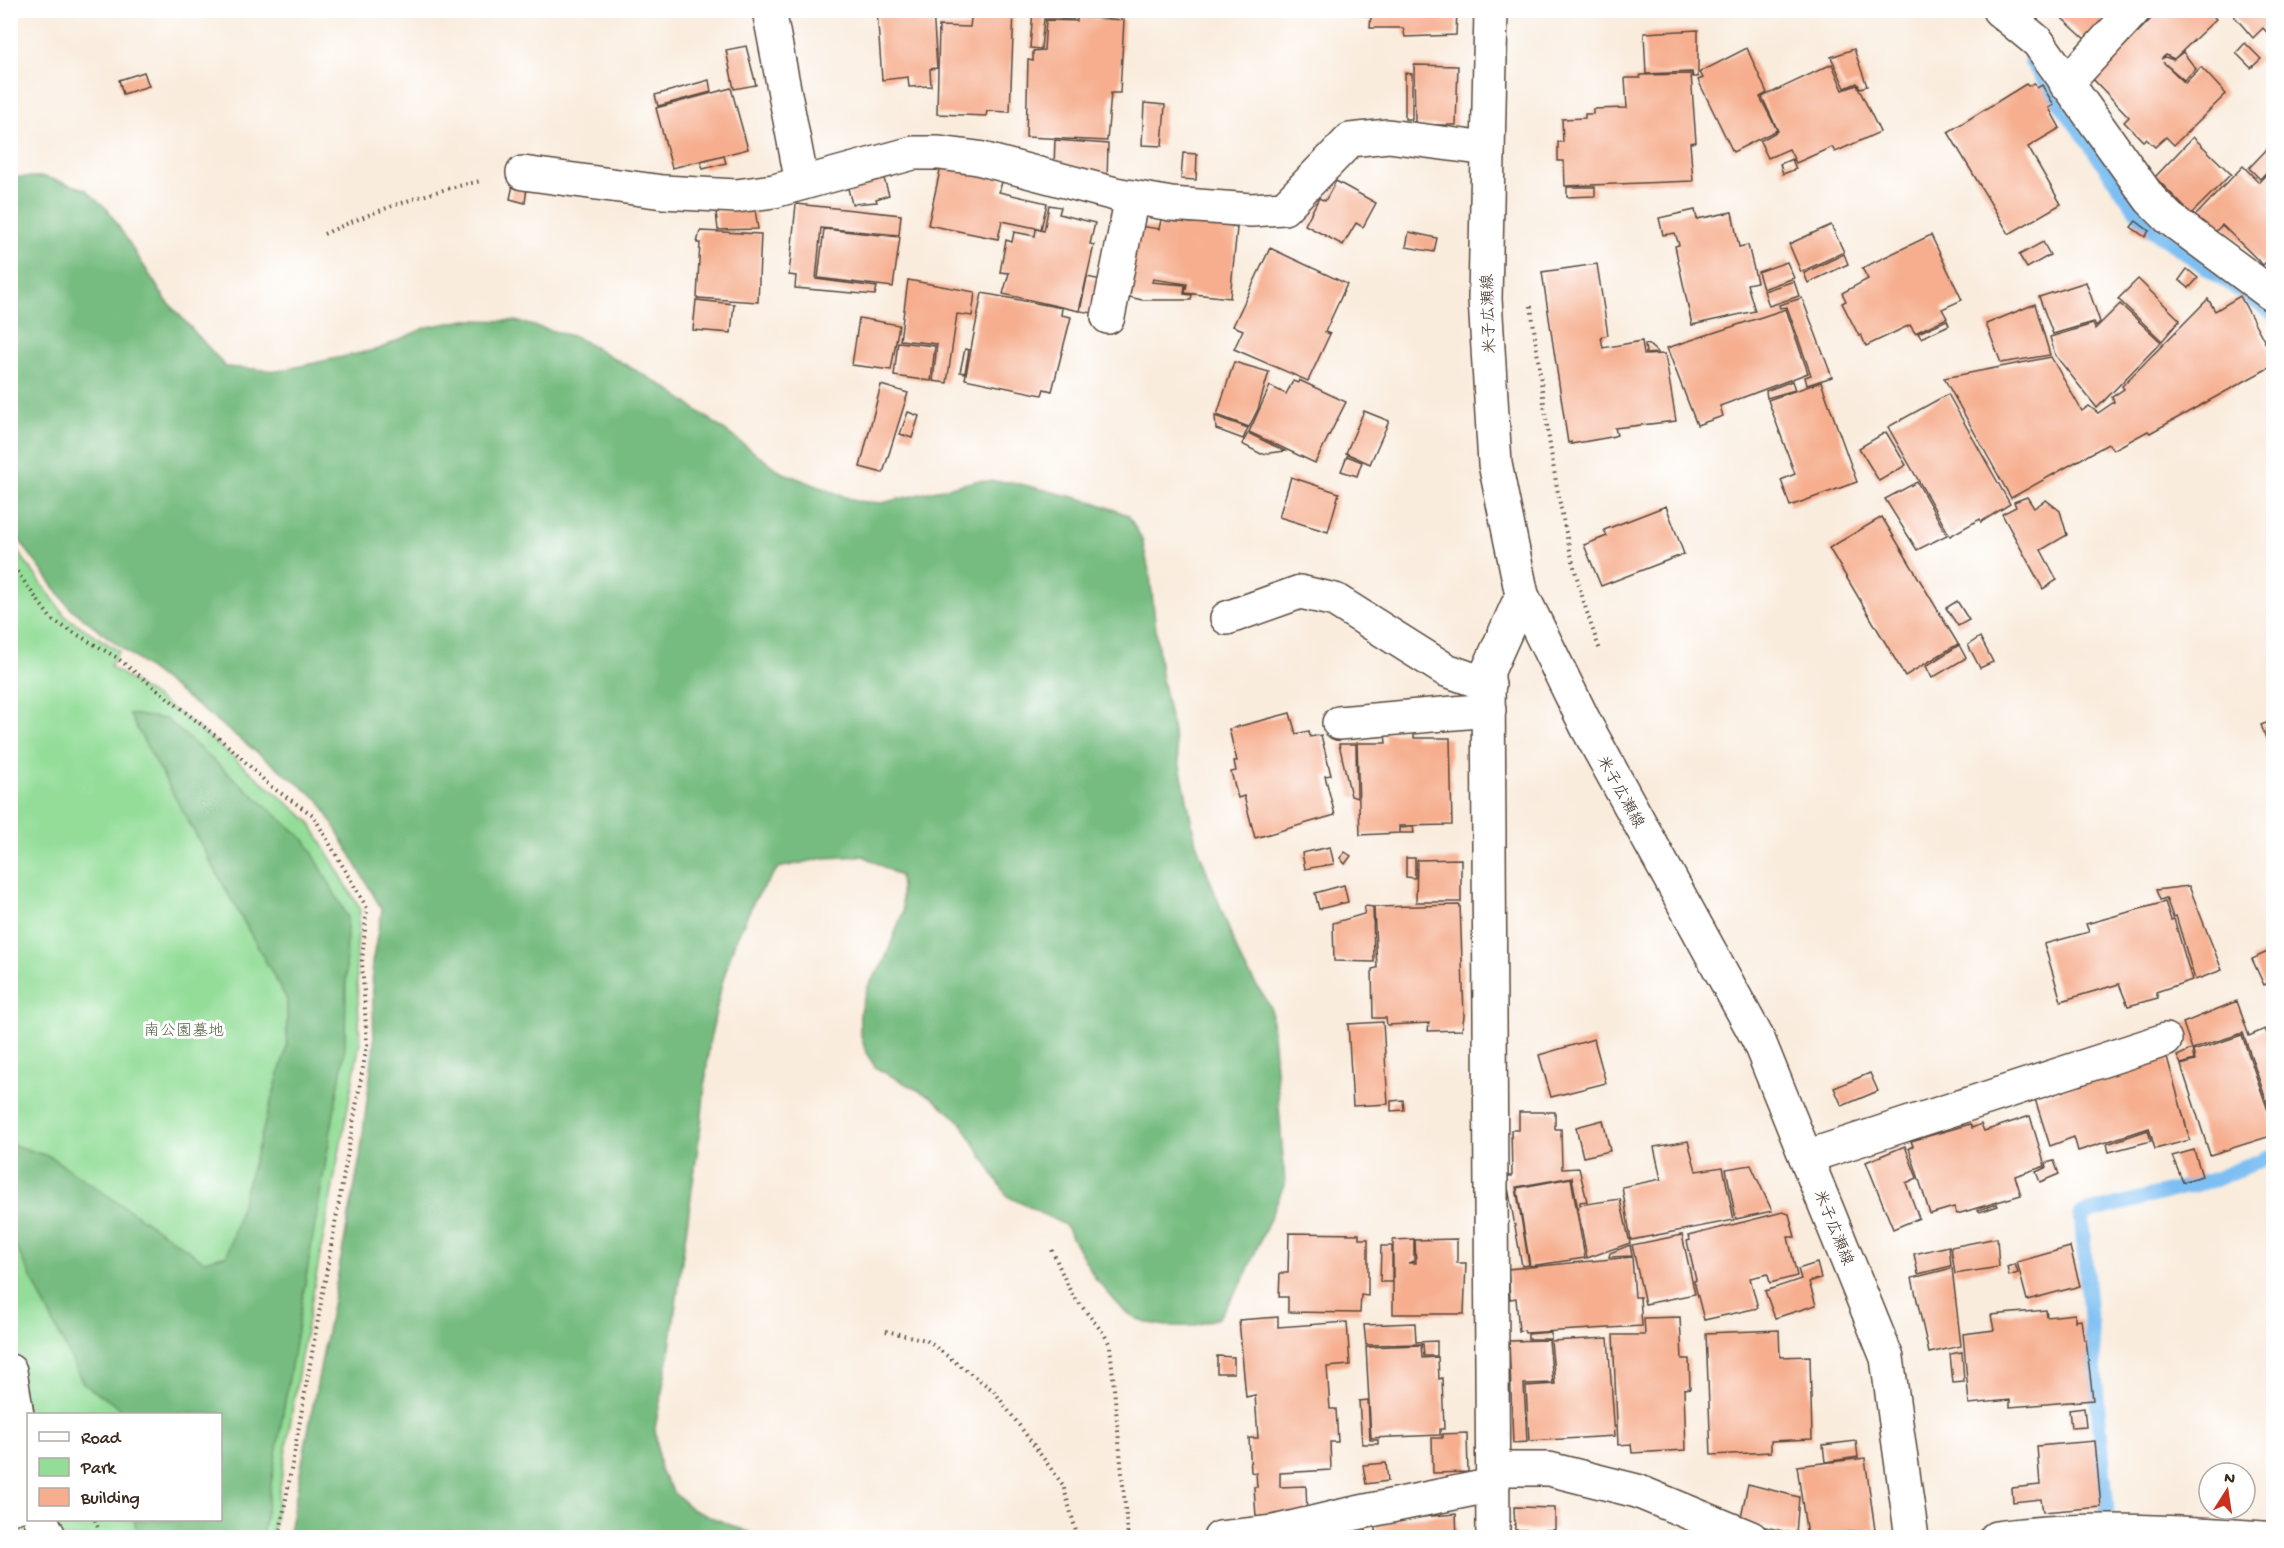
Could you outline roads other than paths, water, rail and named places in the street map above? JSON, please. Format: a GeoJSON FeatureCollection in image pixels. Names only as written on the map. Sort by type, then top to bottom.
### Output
{"type":"FeatureCollection","features":[{"type":"Feature","properties":{"kind":"street"},"geometry":{"type":"LineString","coordinates":[[769,10],[801,183]]}},
{"type":"Feature","properties":{"kind":"street"},"geometry":{"type":"LineString","coordinates":[[1999,10],[2038,42],[2066,84],[2156,206],[2274,296]]}},
{"type":"Feature","properties":{"kind":"street"},"geometry":{"type":"LineString","coordinates":[[2066,84],[2133,10]]}},
{"type":"Feature","properties":{"kind":"street","name":"米子広瀬線"},"geometry":{"type":"LineString","coordinates":[[1498,11],[1488,149],[1485,299],[1495,464],[1522,595],[1587,727],[1758,1039],[1887,1358],[1912,1538]]}},
{"type":"Feature","properties":{"kind":"street"},"geometry":{"type":"LineString","coordinates":[[523,173],[663,192],[736,196],[774,191],[913,153],[939,153],[978,159],[1132,197],[1171,204],[1251,210],[1284,208],[1350,140],[1388,136],[1488,149]]}},
{"type":"Feature","properties":{"kind":"street"},"geometry":{"type":"LineString","coordinates":[[1108,316],[1132,197]]}},
{"type":"Feature","properties":{"kind":"street"},"geometry":{"type":"LineString","coordinates":[[1227,618],[1300,592],[1335,600],[1489,698]]}},
{"type":"Feature","properties":{"kind":"street"},"geometry":{"type":"LineString","coordinates":[[1493,1538],[1488,671],[1522,595]]}},
{"type":"Feature","properties":{"kind":"street"},"geometry":{"type":"LineString","coordinates":[[1339,723],[1489,698]]}},
{"type":"Feature","properties":{"kind":"street"},"geometry":{"type":"LineString","coordinates":[[1806,1157],[2165,1040]]}},
{"type":"Feature","properties":{"kind":"street"},"geometry":{"type":"LineString","coordinates":[[10,1371],[27,1477]]}},
{"type":"Feature","properties":{"kind":"street"},"geometry":{"type":"LineString","coordinates":[[1220,1538],[1274,1533],[1493,1477],[1550,1469],[1637,1491],[1751,1538]]}},
{"type":"Feature","properties":{"kind":"street"},"geometry":{"type":"LineString","coordinates":[[10,1508],[27,1503]]}},
{"type":"Feature","properties":{"kind":"street"},"geometry":{"type":"LineString","coordinates":[[42,1521],[50,1538]]}},
{"type":"Feature","properties":{"kind":"street"},"geometry":{"type":"LineString","coordinates":[[1996,1538],[2057,1531],[2169,1532],[2264,1538]]}},
{"type":"Feature","properties":{"kind":"waterway"},"geometry":{"type":"LineString","coordinates":[[2031,61],[2147,226],[2274,314]]}},
{"type":"Feature","properties":{"kind":"waterway"},"geometry":{"type":"LineString","coordinates":[[2107,1511],[2081,1214],[2213,1180],[2274,1155]]}},
{"type":"Feature","properties":{"kind":"park label","name":"南公園墓地"},"geometry":{"type":"Point","coordinates":[184,1029]}}]}
